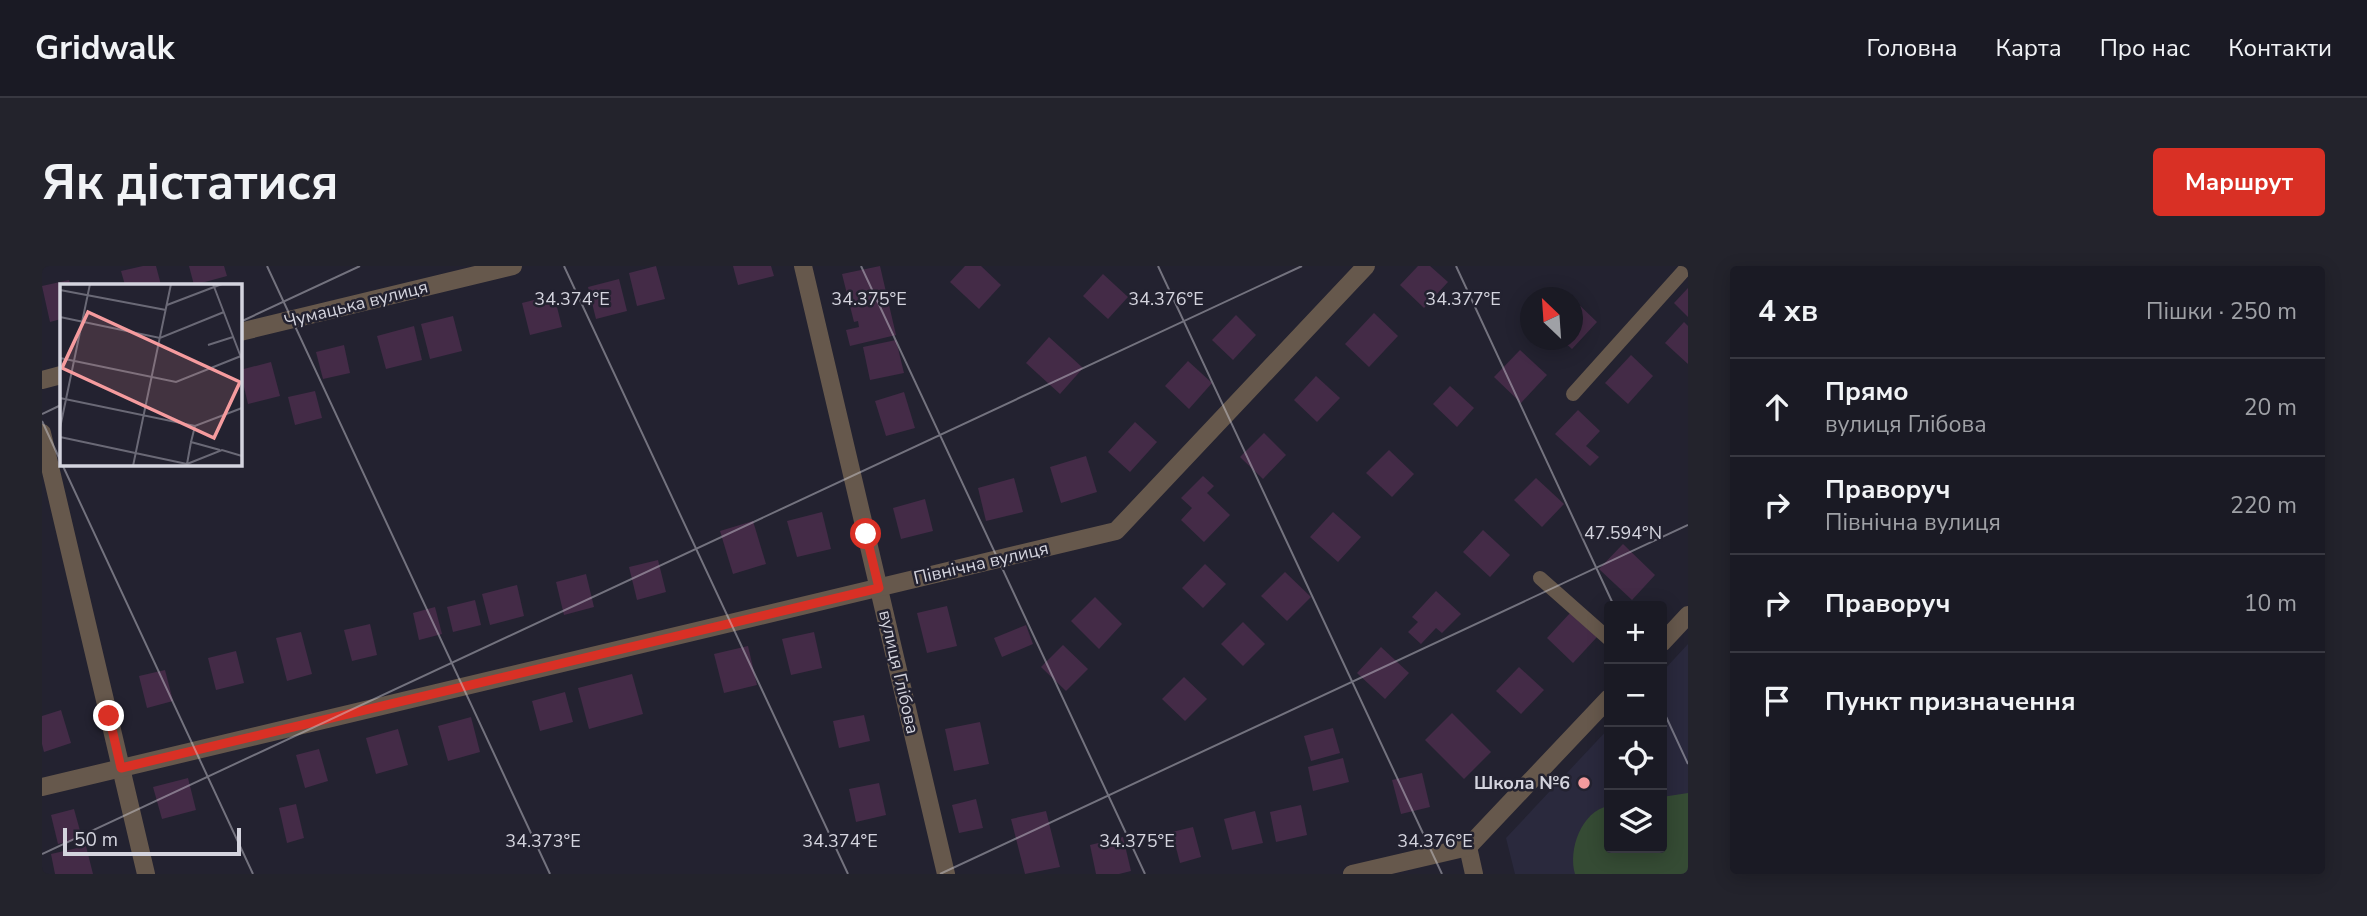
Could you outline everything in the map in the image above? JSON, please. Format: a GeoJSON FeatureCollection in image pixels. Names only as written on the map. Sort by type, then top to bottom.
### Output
{"type":"FeatureCollection","features":[{"type":"Feature","properties":{"kind":"street","name":"Чумацька вулиця"},"geometry":{"type":"LineString","coordinates":[[242,332],[513,266]]}},
{"type":"Feature","properties":{"kind":"street","name":"вулиця Глібова"},"geometry":{"type":"LineString","coordinates":[[803,266],[946,874]]}},
{"type":"Feature","properties":{"kind":"street","name":"Північна вулиця"},"geometry":{"type":"LineString","coordinates":[[42,787],[1116,531],[1366,266]]}},
{"type":"Feature","properties":{"kind":"street"},"geometry":{"type":"LineString","coordinates":[[42,380],[60,375]]}},
{"type":"Feature","properties":{"kind":"street"},"geometry":{"type":"LineString","coordinates":[[42,433],[146,874]]}},
{"type":"Feature","properties":{"kind":"street"},"geometry":{"type":"LineString","coordinates":[[1667,638],[1688,615]]}},
{"type":"Feature","properties":{"kind":"street"},"geometry":{"type":"LineString","coordinates":[[1352,874],[1468,847],[1604,703]]}},
{"type":"Feature","properties":{"kind":"street"},"geometry":{"type":"LineString","coordinates":[[1468,847],[1474,874]]}},
{"type":"Feature","properties":{"kind":"lane"},"geometry":{"type":"LineString","coordinates":[[1573,394],[1688,266]]}},
{"type":"Feature","properties":{"kind":"lane"},"geometry":{"type":"LineString","coordinates":[[1540,578],[1604,635]]}},
{"type":"Feature","properties":{"kind":"shaded area","name":"Школа №6"},"geometry":{"type":"Polygon","coordinates":[[[1688,644],[1688,874],[1515,874],[1506,838],[1604,733],[1604,853],[1667,853],[1667,667],[1688,644]]]}},
{"type":"Feature","properties":{"kind":"green space"},"geometry":{"type":"Polygon","coordinates":[[[1688,793],[1688,874],[1575,874],[1573,854],[1579,833],[1591,815],[1604,808],[1604,853],[1667,853],[1667,796],[1688,793]]]}},
{"type":"Feature","properties":{"kind":"building"},"geometry":{"type":"Polygon","coordinates":[[[156,266],[161,284],[125,284],[121,271],[156,266]]]}},
{"type":"Feature","properties":{"kind":"building"},"geometry":{"type":"Polygon","coordinates":[[[189,266],[224,266],[227,276],[194,284],[189,266]]]}},
{"type":"Feature","properties":{"kind":"building"},"geometry":{"type":"Polygon","coordinates":[[[656,266],[665,299],[637,306],[629,273],[656,266]]]}},
{"type":"Feature","properties":{"kind":"building"},"geometry":{"type":"Polygon","coordinates":[[[733,266],[771,266],[774,276],[738,285],[733,266]]]}},
{"type":"Feature","properties":{"kind":"building"},"geometry":{"type":"Polygon","coordinates":[[[880,266],[896,335],[850,346],[846,330],[859,327],[858,321],[854,322],[842,274],[880,266]]]}},
{"type":"Feature","properties":{"kind":"building"},"geometry":{"type":"Polygon","coordinates":[[[965,266],[981,266],[1001,285],[979,309],[950,282],[965,266]]]}},
{"type":"Feature","properties":{"kind":"building"},"geometry":{"type":"Polygon","coordinates":[[[1418,266],[1430,266],[1448,282],[1424,308],[1400,285],[1418,266]]]}},
{"type":"Feature","properties":{"kind":"building"},"geometry":{"type":"Polygon","coordinates":[[[1103,274],[1128,297],[1108,319],[1083,296],[1103,274]]]}},
{"type":"Feature","properties":{"kind":"building"},"geometry":{"type":"Polygon","coordinates":[[[619,279],[627,311],[596,319],[588,287],[619,279]]]}},
{"type":"Feature","properties":{"kind":"building"},"geometry":{"type":"Polygon","coordinates":[[[69,280],[71,284],[60,284],[60,319],[50,322],[42,286],[69,280]]]}},
{"type":"Feature","properties":{"kind":"building"},"geometry":{"type":"Polygon","coordinates":[[[1688,288],[1688,317],[1674,303],[1688,288]]]}},
{"type":"Feature","properties":{"kind":"building"},"geometry":{"type":"Polygon","coordinates":[[[554,295],[562,327],[530,335],[522,303],[554,295]]]}},
{"type":"Feature","properties":{"kind":"building"},"geometry":{"type":"Polygon","coordinates":[[[1583,309],[1597,322],[1583,337],[1583,309]]]}},
{"type":"Feature","properties":{"kind":"building"},"geometry":{"type":"Polygon","coordinates":[[[1374,313],[1398,336],[1369,367],[1345,344],[1374,313]]]}},
{"type":"Feature","properties":{"kind":"building"},"geometry":{"type":"Polygon","coordinates":[[[1236,315],[1256,335],[1233,360],[1212,340],[1236,315]]]}},
{"type":"Feature","properties":{"kind":"building"},"geometry":{"type":"Polygon","coordinates":[[[453,316],[462,351],[430,359],[421,324],[453,316]]]}},
{"type":"Feature","properties":{"kind":"building"},"geometry":{"type":"Polygon","coordinates":[[[1684,322],[1688,326],[1688,364],[1665,343],[1684,322]]]}},
{"type":"Feature","properties":{"kind":"building"},"geometry":{"type":"Polygon","coordinates":[[[414,326],[422,360],[386,369],[377,336],[414,326]]]}},
{"type":"Feature","properties":{"kind":"building"},"geometry":{"type":"Polygon","coordinates":[[[1049,337],[1083,368],[1060,394],[1026,363],[1049,337]]]}},
{"type":"Feature","properties":{"kind":"building"},"geometry":{"type":"Polygon","coordinates":[[[896,340],[904,373],[870,380],[863,347],[896,340]]]}},
{"type":"Feature","properties":{"kind":"building"},"geometry":{"type":"Polygon","coordinates":[[[344,345],[350,373],[323,379],[316,352],[344,345]]]}},
{"type":"Feature","properties":{"kind":"building"},"geometry":{"type":"Polygon","coordinates":[[[1520,350],[1547,375],[1521,403],[1494,377],[1520,350]]]}},
{"type":"Feature","properties":{"kind":"building"},"geometry":{"type":"Polygon","coordinates":[[[1631,355],[1653,376],[1628,404],[1605,383],[1631,355]]]}},
{"type":"Feature","properties":{"kind":"building"},"geometry":{"type":"Polygon","coordinates":[[[1188,361],[1212,383],[1189,409],[1165,386],[1188,361]]]}},
{"type":"Feature","properties":{"kind":"building"},"geometry":{"type":"Polygon","coordinates":[[[271,362],[280,396],[248,404],[242,369],[271,362]]]}},
{"type":"Feature","properties":{"kind":"building"},"geometry":{"type":"Polygon","coordinates":[[[1316,376],[1340,398],[1317,422],[1294,400],[1316,376]]]}},
{"type":"Feature","properties":{"kind":"building"},"geometry":{"type":"Polygon","coordinates":[[[1450,386],[1474,408],[1457,427],[1433,404],[1450,386]]]}},
{"type":"Feature","properties":{"kind":"building"},"geometry":{"type":"Polygon","coordinates":[[[315,391],[322,418],[295,425],[288,397],[315,391]]]}},
{"type":"Feature","properties":{"kind":"building"},"geometry":{"type":"Polygon","coordinates":[[[904,392],[915,428],[886,436],[875,401],[904,392]]]}},
{"type":"Feature","properties":{"kind":"building"},"geometry":{"type":"Polygon","coordinates":[[[1578,410],[1600,431],[1586,446],[1599,457],[1590,466],[1555,434],[1578,410]]]}},
{"type":"Feature","properties":{"kind":"building"},"geometry":{"type":"Polygon","coordinates":[[[1135,422],[1157,442],[1130,472],[1108,452],[1135,422]]]}},
{"type":"Feature","properties":{"kind":"building"},"geometry":{"type":"Polygon","coordinates":[[[1264,433],[1286,455],[1263,479],[1240,457],[1264,433]]]}},
{"type":"Feature","properties":{"kind":"building"},"geometry":{"type":"Polygon","coordinates":[[[1389,450],[1414,474],[1392,497],[1366,473],[1389,450]]]}},
{"type":"Feature","properties":{"kind":"building"},"geometry":{"type":"Polygon","coordinates":[[[1086,456],[1097,492],[1061,503],[1050,467],[1086,456]]]}},
{"type":"Feature","properties":{"kind":"building"},"geometry":{"type":"Polygon","coordinates":[[[1203,476],[1214,486],[1207,493],[1230,515],[1204,542],[1181,520],[1192,508],[1181,498],[1203,476]]]}},
{"type":"Feature","properties":{"kind":"building"},"geometry":{"type":"Polygon","coordinates":[[[1014,478],[1023,512],[986,521],[978,488],[1014,478]]]}},
{"type":"Feature","properties":{"kind":"building"},"geometry":{"type":"Polygon","coordinates":[[[1536,478],[1564,504],[1542,527],[1514,500],[1536,478]]]}},
{"type":"Feature","properties":{"kind":"building"},"geometry":{"type":"Polygon","coordinates":[[[925,499],[933,531],[901,539],[893,508],[925,499]]]}},
{"type":"Feature","properties":{"kind":"building"},"geometry":{"type":"Polygon","coordinates":[[[822,512],[831,549],[797,557],[787,521],[822,512]]]}},
{"type":"Feature","properties":{"kind":"building"},"geometry":{"type":"Polygon","coordinates":[[[1333,512],[1361,537],[1338,562],[1310,537],[1333,512]]]}},
{"type":"Feature","properties":{"kind":"building"},"geometry":{"type":"Polygon","coordinates":[[[753,521],[766,564],[733,574],[720,531],[753,521]]]}},
{"type":"Feature","properties":{"kind":"building"},"geometry":{"type":"Polygon","coordinates":[[[1483,530],[1510,555],[1490,577],[1463,552],[1483,530]]]}},
{"type":"Feature","properties":{"kind":"building"},"geometry":{"type":"Polygon","coordinates":[[[1623,544],[1655,575],[1632,600],[1599,569],[1623,544]]]}},
{"type":"Feature","properties":{"kind":"building"},"geometry":{"type":"Polygon","coordinates":[[[658,560],[666,592],[637,600],[629,567],[658,560]]]}},
{"type":"Feature","properties":{"kind":"building"},"geometry":{"type":"Polygon","coordinates":[[[1205,564],[1226,584],[1203,608],[1182,588],[1205,564]]]}},
{"type":"Feature","properties":{"kind":"building"},"geometry":{"type":"Polygon","coordinates":[[[1285,572],[1311,597],[1287,621],[1261,596],[1285,572]]]}},
{"type":"Feature","properties":{"kind":"building"},"geometry":{"type":"Polygon","coordinates":[[[586,574],[594,607],[564,615],[556,582],[586,574]]]}},
{"type":"Feature","properties":{"kind":"building"},"geometry":{"type":"Polygon","coordinates":[[[517,585],[524,616],[490,625],[482,594],[517,585]]]}},
{"type":"Feature","properties":{"kind":"building"},"geometry":{"type":"Polygon","coordinates":[[[1436,591],[1461,614],[1442,633],[1436,628],[1421,644],[1408,632],[1418,622],[1412,617],[1436,591]]]}},
{"type":"Feature","properties":{"kind":"building"},"geometry":{"type":"Polygon","coordinates":[[[1095,597],[1122,624],[1099,649],[1071,621],[1095,597]]]}},
{"type":"Feature","properties":{"kind":"building"},"geometry":{"type":"Polygon","coordinates":[[[475,600],[481,625],[453,632],[447,607],[475,600]]]}},
{"type":"Feature","properties":{"kind":"building"},"geometry":{"type":"Polygon","coordinates":[[[947,606],[957,646],[927,653],[917,613],[947,606]]]}},
{"type":"Feature","properties":{"kind":"building"},"geometry":{"type":"Polygon","coordinates":[[[435,607],[442,634],[419,640],[413,613],[435,607]]]}},
{"type":"Feature","properties":{"kind":"building"},"geometry":{"type":"Polygon","coordinates":[[[1571,612],[1597,637],[1573,663],[1547,638],[1571,612]]]}},
{"type":"Feature","properties":{"kind":"building"},"geometry":{"type":"Polygon","coordinates":[[[1243,622],[1265,644],[1243,666],[1221,644],[1243,622]]]}},
{"type":"Feature","properties":{"kind":"building"},"geometry":{"type":"Polygon","coordinates":[[[370,624],[377,655],[352,661],[344,630],[370,624]]]}},
{"type":"Feature","properties":{"kind":"building"},"geometry":{"type":"Polygon","coordinates":[[[1026,625],[1033,644],[1002,657],[994,638],[1026,625]]]}},
{"type":"Feature","properties":{"kind":"building"},"geometry":{"type":"Polygon","coordinates":[[[301,632],[312,674],[287,681],[276,638],[301,632]]]}},
{"type":"Feature","properties":{"kind":"building"},"geometry":{"type":"Polygon","coordinates":[[[814,632],[822,668],[791,675],[782,639],[814,632]]]}},
{"type":"Feature","properties":{"kind":"building"},"geometry":{"type":"Polygon","coordinates":[[[1063,645],[1088,669],[1066,691],[1041,667],[1063,645]]]}},
{"type":"Feature","properties":{"kind":"building"},"geometry":{"type":"Polygon","coordinates":[[[748,646],[757,685],[724,693],[714,654],[748,646]]]}},
{"type":"Feature","properties":{"kind":"building"},"geometry":{"type":"Polygon","coordinates":[[[1381,647],[1409,673],[1385,699],[1357,673],[1381,647]]]}},
{"type":"Feature","properties":{"kind":"building"},"geometry":{"type":"Polygon","coordinates":[[[236,651],[244,683],[216,690],[208,658],[236,651]]]}},
{"type":"Feature","properties":{"kind":"building"},"geometry":{"type":"Polygon","coordinates":[[[1519,667],[1544,690],[1521,714],[1496,691],[1519,667]]]}},
{"type":"Feature","properties":{"kind":"building"},"geometry":{"type":"Polygon","coordinates":[[[165,670],[173,701],[147,708],[139,676],[165,670]]]}},
{"type":"Feature","properties":{"kind":"building"},"geometry":{"type":"Polygon","coordinates":[[[632,674],[643,714],[589,729],[578,688],[632,674]]]}},
{"type":"Feature","properties":{"kind":"building"},"geometry":{"type":"Polygon","coordinates":[[[1184,677],[1207,699],[1185,721],[1162,699],[1184,677]]]}},
{"type":"Feature","properties":{"kind":"building"},"geometry":{"type":"Polygon","coordinates":[[[565,692],[573,722],[540,731],[532,701],[565,692]]]}},
{"type":"Feature","properties":{"kind":"building"},"geometry":{"type":"Polygon","coordinates":[[[61,710],[71,743],[44,752],[42,716],[61,710]]]}},
{"type":"Feature","properties":{"kind":"building"},"geometry":{"type":"Polygon","coordinates":[[[1452,713],[1491,752],[1464,779],[1425,740],[1452,713]]]}},
{"type":"Feature","properties":{"kind":"building"},"geometry":{"type":"Polygon","coordinates":[[[864,715],[870,741],[839,748],[833,721],[864,715]]]}},
{"type":"Feature","properties":{"kind":"building"},"geometry":{"type":"Polygon","coordinates":[[[471,717],[480,752],[448,761],[438,726],[471,717]]]}},
{"type":"Feature","properties":{"kind":"building"},"geometry":{"type":"Polygon","coordinates":[[[980,722],[989,764],[954,771],[945,729],[980,722]]]}},
{"type":"Feature","properties":{"kind":"building"},"geometry":{"type":"Polygon","coordinates":[[[1333,728],[1340,753],[1311,761],[1304,736],[1333,728]]]}},
{"type":"Feature","properties":{"kind":"building"},"geometry":{"type":"Polygon","coordinates":[[[398,729],[408,765],[376,774],[366,738],[398,729]]]}},
{"type":"Feature","properties":{"kind":"building"},"geometry":{"type":"Polygon","coordinates":[[[319,749],[328,781],[305,788],[296,755],[319,749]]]}},
{"type":"Feature","properties":{"kind":"building"},"geometry":{"type":"Polygon","coordinates":[[[1343,758],[1349,782],[1313,791],[1308,767],[1343,758]]]}},
{"type":"Feature","properties":{"kind":"building"},"geometry":{"type":"Polygon","coordinates":[[[1422,773],[1430,807],[1401,814],[1392,780],[1422,773]]]}},
{"type":"Feature","properties":{"kind":"building"},"geometry":{"type":"Polygon","coordinates":[[[188,778],[196,810],[162,819],[153,787],[188,778]]]}},
{"type":"Feature","properties":{"kind":"building"},"geometry":{"type":"Polygon","coordinates":[[[879,783],[886,815],[856,822],[849,789],[879,783]]]}},
{"type":"Feature","properties":{"kind":"building"},"geometry":{"type":"Polygon","coordinates":[[[976,799],[983,828],[959,833],[952,805],[976,799]]]}},
{"type":"Feature","properties":{"kind":"building"},"geometry":{"type":"Polygon","coordinates":[[[296,804],[304,838],[287,843],[279,808],[296,804]]]}},
{"type":"Feature","properties":{"kind":"building"},"geometry":{"type":"Polygon","coordinates":[[[1301,805],[1307,835],[1276,842],[1270,812],[1301,805]]]}},
{"type":"Feature","properties":{"kind":"building"},"geometry":{"type":"Polygon","coordinates":[[[74,809],[82,838],[58,844],[51,815],[74,809]]]}},
{"type":"Feature","properties":{"kind":"building"},"geometry":{"type":"Polygon","coordinates":[[[1046,811],[1060,867],[1025,874],[1011,819],[1046,811]]]}},
{"type":"Feature","properties":{"kind":"building"},"geometry":{"type":"Polygon","coordinates":[[[1255,811],[1263,843],[1232,850],[1224,819],[1255,811]]]}},
{"type":"Feature","properties":{"kind":"building"},"geometry":{"type":"Polygon","coordinates":[[[1193,827],[1201,857],[1180,863],[1172,832],[1193,827]]]}},
{"type":"Feature","properties":{"kind":"building"},"geometry":{"type":"Polygon","coordinates":[[[1123,837],[1131,871],[1096,874],[1090,845],[1123,837]]]}},
{"type":"Feature","properties":{"kind":"building"},"geometry":{"type":"Polygon","coordinates":[[[86,846],[93,874],[55,874],[51,854],[86,846]]]}},
{"type":"Feature","properties":{"kind":"place","name":"Школа №6"},"geometry":{"type":"Point","coordinates":[1584,783]}},
{"type":"Feature","properties":{"kind":"route"},"geometry":{"type":"LineString","coordinates":[[109,716],[121,768],[879,588],[866,534]]}}]}
